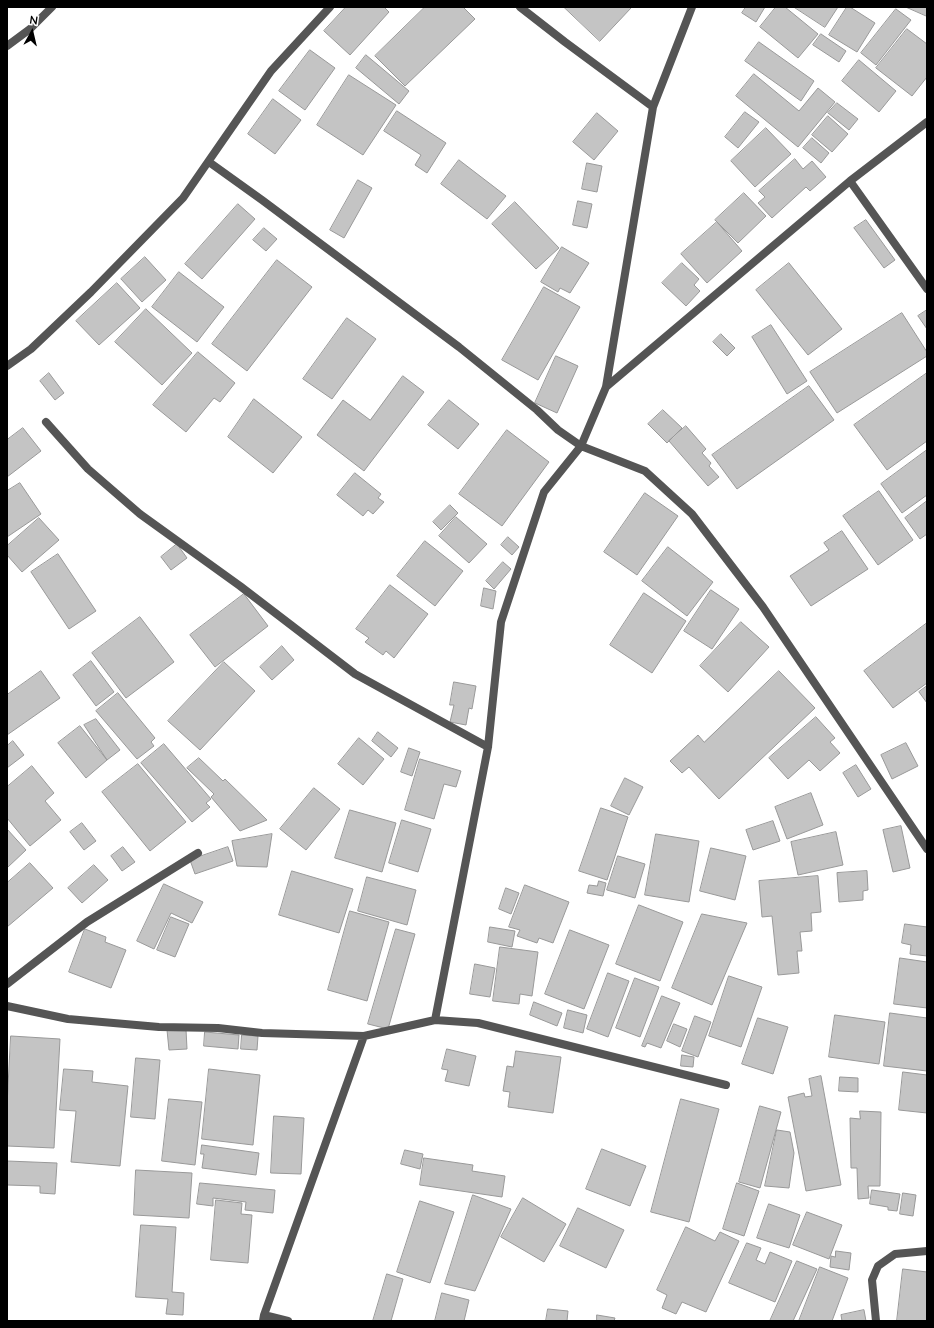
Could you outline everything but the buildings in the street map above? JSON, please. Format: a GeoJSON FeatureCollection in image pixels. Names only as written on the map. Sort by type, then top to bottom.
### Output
{"type":"FeatureCollection","features":[{"type":"Feature","properties":{"kind":"street"},"geometry":{"type":"LineString","coordinates":[[7,46],[30,29],[52,7]]}},
{"type":"Feature","properties":{"kind":"street"},"geometry":{"type":"LineString","coordinates":[[7,366],[31,349],[91,292],[178,204],[209,162],[271,71],[330,7]]}},
{"type":"Feature","properties":{"kind":"street"},"geometry":{"type":"LineString","coordinates":[[520,7],[652,107]]}},
{"type":"Feature","properties":{"kind":"street"},"geometry":{"type":"LineString","coordinates":[[435,1020],[488,747],[501,622],[544,492],[581,446],[606,387],[652,107],[692,7]]}},
{"type":"Feature","properties":{"kind":"street"},"geometry":{"type":"LineString","coordinates":[[606,387],[850,181],[927,122]]}},
{"type":"Feature","properties":{"kind":"street"},"geometry":{"type":"LineString","coordinates":[[209,162],[459,347],[537,410],[558,430],[581,446],[644,471],[692,514],[763,607],[927,849]]}},
{"type":"Feature","properties":{"kind":"street"},"geometry":{"type":"LineString","coordinates":[[850,181],[927,289]]}},
{"type":"Feature","properties":{"kind":"street"},"geometry":{"type":"LineString","coordinates":[[46,422],[88,469],[140,514],[240,586],[355,674],[488,747]]}},
{"type":"Feature","properties":{"kind":"street"},"geometry":{"type":"LineString","coordinates":[[7,984],[87,922],[198,853]]}},
{"type":"Feature","properties":{"kind":"street"},"geometry":{"type":"LineString","coordinates":[[7,1006],[68,1019],[159,1027],[218,1028],[262,1033],[364,1036],[435,1020],[478,1023],[726,1086]]}},
{"type":"Feature","properties":{"kind":"street"},"geometry":{"type":"LineString","coordinates":[[288,1321],[264,1318],[364,1036]]}},
{"type":"Feature","properties":{"kind":"street"},"geometry":{"type":"LineString","coordinates":[[876,1321],[872,1280],[878,1266],[895,1254],[927,1251]]}}]}
